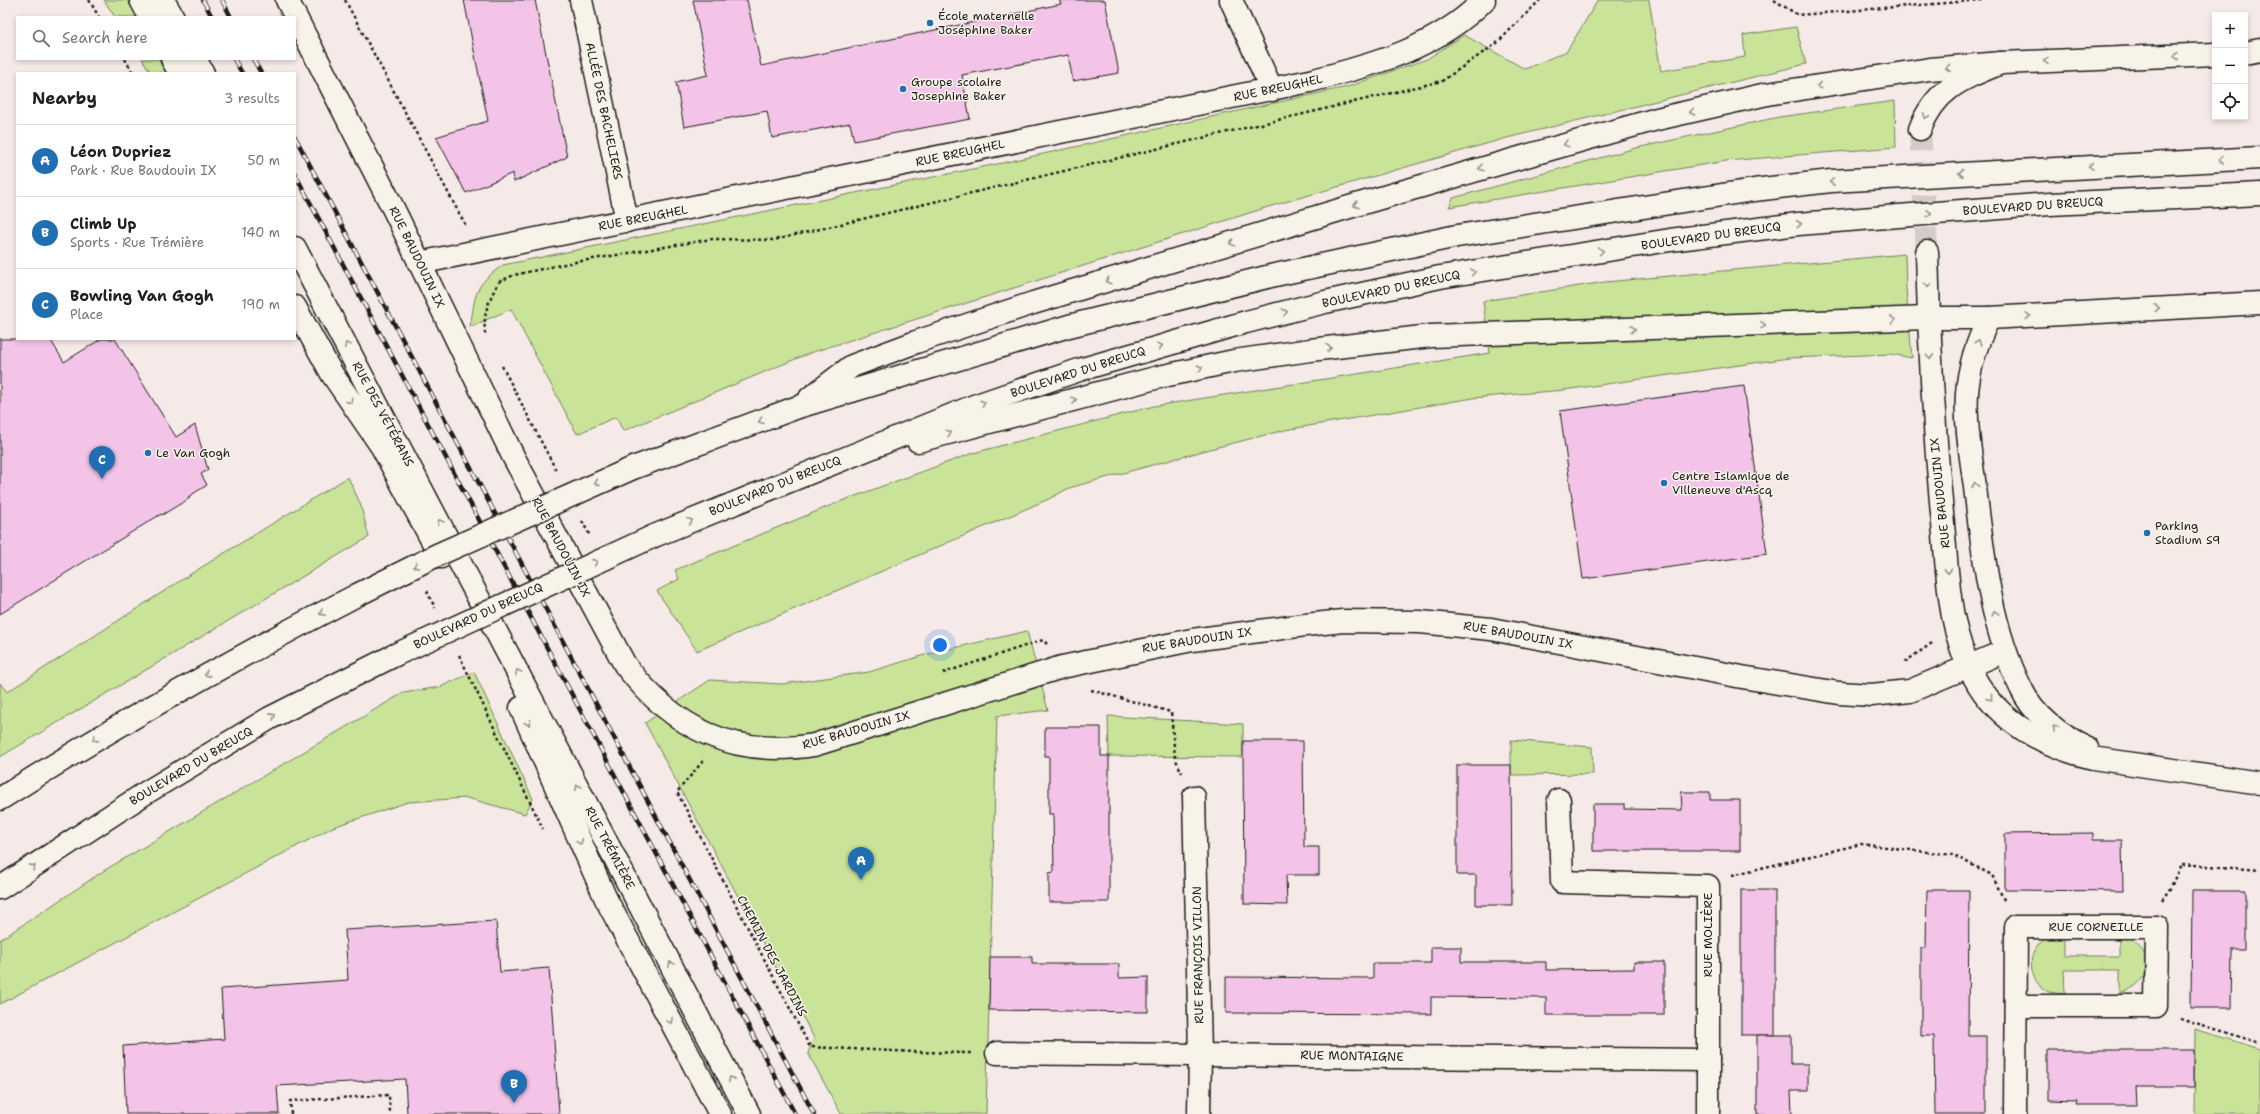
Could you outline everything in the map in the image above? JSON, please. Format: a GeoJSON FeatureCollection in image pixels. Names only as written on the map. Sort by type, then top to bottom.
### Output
{"type":"FeatureCollection","features":[{"type":"Feature","properties":{"kind":"main road"},"geometry":{"type":"LineString","coordinates":[[141,0],[149,16]]}},
{"type":"Feature","properties":{"kind":"main road"},"geometry":{"type":"LineString","coordinates":[[163,0],[171,16]]}},
{"type":"Feature","properties":{"kind":"main road","name":"RUE BAUDOUIN IX"},"geometry":{"type":"LineString","coordinates":[[287,0],[295,16]]}},
{"type":"Feature","properties":{"kind":"main road","name":"ALLÉE DES BACHELIERS"},"geometry":{"type":"LineString","coordinates":[[581,0],[628,221]]}},
{"type":"Feature","properties":{"kind":"main road"},"geometry":{"type":"LineString","coordinates":[[1231,0],[1272,90]]}},
{"type":"Feature","properties":{"kind":"main road","name":"RUE BREUGHEL"},"geometry":{"type":"LineString","coordinates":[[420,263],[1272,90],[1368,66],[1421,45],[1450,29],[1484,0]]}},
{"type":"Feature","properties":{"kind":"main road","name":"RUE BAUDOUIN IX"},"geometry":{"type":"LineString","coordinates":[[296,18],[420,263],[513,456],[625,665],[642,687],[662,706],[691,726],[718,738],[736,744],[761,748],[790,749],[814,745],[1062,667],[1135,650],[1248,632],[1343,621],[1450,624],[1491,629],[1742,677],[1840,693],[1871,695],[1910,691],[1968,665],[2005,651]]}},
{"type":"Feature","properties":{"kind":"main road"},"geometry":{"type":"LineString","coordinates":[[2248,53],[2260,51]]}},
{"type":"Feature","properties":{"kind":"main road"},"geometry":{"type":"LineString","coordinates":[[798,407],[852,366],[916,342],[1033,303],[1356,205],[1657,120],[1768,94],[1930,69],[2001,63],[2212,54]]}},
{"type":"Feature","properties":{"kind":"main road"},"geometry":{"type":"LineString","coordinates":[[173,60],[179,72]]}},
{"type":"Feature","properties":{"kind":"main road"},"geometry":{"type":"LineString","coordinates":[[196,60],[202,72]]}},
{"type":"Feature","properties":{"kind":"main road"},"geometry":{"type":"LineString","coordinates":[[1920,130],[1928,110],[1939,97],[1973,74],[2001,63]]}},
{"type":"Feature","properties":{"kind":"main road"},"geometry":{"type":"LineString","coordinates":[[0,799],[113,727],[251,649],[437,555],[633,468],[798,407],[1077,324],[1275,275],[1457,236],[1714,196],[1831,182],[1912,175],[2260,158]]}},
{"type":"Feature","properties":{"kind":"main road","name":"BOULEVARD DU BREUCQ"},"geometry":{"type":"LineString","coordinates":[[0,888],[148,792],[270,718],[395,655],[654,536],[974,406],[1086,368],[1201,334],[1296,310],[1440,277],[1670,240],[1798,224],[2050,204],[2260,194]]}},
{"type":"Feature","properties":{"kind":"main road","name":"RUE DES VÉTÉRANS"},"geometry":{"type":"LineString","coordinates":[[296,250],[464,585]]}},
{"type":"Feature","properties":{"kind":"main road"},"geometry":{"type":"LineString","coordinates":[[1927,252],[1928,318]]}},
{"type":"Feature","properties":{"kind":"main road"},"geometry":{"type":"LineString","coordinates":[[830,464],[1160,377],[1234,361],[1310,350],[1432,336],[1928,318],[1989,318],[2260,303]]}},
{"type":"Feature","properties":{"kind":"main road","name":"RUE DES VÉTÉRANS"},"geometry":{"type":"LineString","coordinates":[[296,309],[332,374],[382,447],[464,585]]}},
{"type":"Feature","properties":{"kind":"main road","name":"RUE BAUDOUIN IX"},"geometry":{"type":"LineString","coordinates":[[1928,318],[1935,437],[1952,610],[1957,636],[1975,679],[2011,721],[2040,741],[2068,752],[2093,758],[2155,766],[2260,783]]}},
{"type":"Feature","properties":{"kind":"main road","name":"RUE BAUDOUIN IX"},"geometry":{"type":"LineString","coordinates":[[1989,318],[1978,340],[1971,366],[1967,394],[1971,458],[1981,536],[1991,594],[2005,651],[2021,688],[2036,710],[2058,731],[2094,752],[2155,766]]}},
{"type":"Feature","properties":{"kind":"main road","name":"RUE TRÉMIÈRE"},"geometry":{"type":"LineString","coordinates":[[464,585],[526,717],[606,899],[720,1114]]}},
{"type":"Feature","properties":{"kind":"main road","name":"RUE TRÉMIÈRE"},"geometry":{"type":"LineString","coordinates":[[464,585],[749,1114]]}},
{"type":"Feature","properties":{"kind":"main road","name":"RUE FRANÇOIS VILLON"},"geometry":{"type":"LineString","coordinates":[[1194,797],[1200,1054],[1199,1114]]}},
{"type":"Feature","properties":{"kind":"main road","name":"RUE MOLIÈRE"},"geometry":{"type":"LineString","coordinates":[[1559,800],[1562,882],[1708,886],[1708,1114]]}},
{"type":"Feature","properties":{"kind":"main road"},"geometry":{"type":"LineString","coordinates":[[2016,927],[2016,1114]]}},
{"type":"Feature","properties":{"kind":"main road","name":"RUE CORNEILLE"},"geometry":{"type":"LineString","coordinates":[[2016,927],[2156,927],[2156,1006]]}},
{"type":"Feature","properties":{"kind":"main road"},"geometry":{"type":"LineString","coordinates":[[2016,1006],[2156,1006]]}},
{"type":"Feature","properties":{"kind":"main road","name":"RUE MONTAIGNE"},"geometry":{"type":"LineString","coordinates":[[997,1053],[1708,1060]]}},
{"type":"Feature","properties":{"kind":"path"},"geometry":{"type":"LineString","coordinates":[[89,0],[98,16]]}},
{"type":"Feature","properties":{"kind":"path"},"geometry":{"type":"LineString","coordinates":[[345,0],[443,185],[499,282],[514,275],[570,263],[696,241],[712,239],[774,240],[1442,81],[1496,43],[1540,0]]}},
{"type":"Feature","properties":{"kind":"path"},"geometry":{"type":"LineString","coordinates":[[1774,0],[1798,15],[1982,0]]}},
{"type":"Feature","properties":{"kind":"path"},"geometry":{"type":"LineString","coordinates":[[126,60],[132,72]]}},
{"type":"Feature","properties":{"kind":"path"},"geometry":{"type":"LineString","coordinates":[[938,675],[1044,640],[1062,667],[1087,689],[1171,712],[1175,758],[1194,797]]}},
{"type":"Feature","properties":{"kind":"path","name":"CHEMIN DES JARDINS"},"geometry":{"type":"LineString","coordinates":[[718,738],[710,752],[677,792],[810,1046],[915,1052],[997,1053]]}},
{"type":"Feature","properties":{"kind":"path"},"geometry":{"type":"LineString","coordinates":[[1708,886],[1730,875],[1861,844],[1953,855],[1992,875],[2016,927]]}},
{"type":"Feature","properties":{"kind":"path"},"geometry":{"type":"LineString","coordinates":[[2156,927],[2158,907],[2171,887],[2181,864],[2260,870]]}},
{"type":"Feature","properties":{"kind":"path"},"geometry":{"type":"LineString","coordinates":[[2156,1006],[2178,1017],[2260,1043]]}},
{"type":"Feature","properties":{"kind":"path"},"geometry":{"type":"LineString","coordinates":[[291,1114],[290,1101],[389,1095],[390,1114]]}},
{"type":"Feature","properties":{"kind":"green space"},"geometry":{"type":"Polygon","coordinates":[[[104,0],[127,0],[137,16],[114,16],[104,0]]]}},
{"type":"Feature","properties":{"kind":"green space"},"geometry":{"type":"Polygon","coordinates":[[[1598,0],[1649,0],[1661,71],[1745,57],[1743,35],[1796,27],[1806,64],[1503,139],[1268,207],[810,353],[623,431],[616,417],[577,434],[511,309],[470,327],[475,298],[481,285],[493,272],[503,265],[1002,163],[1347,87],[1427,59],[1464,35],[1525,69],[1567,51],[1598,0]]]}},
{"type":"Feature","properties":{"kind":"green space"},"geometry":{"type":"Polygon","coordinates":[[[143,60],[163,60],[170,72],[150,72],[143,60]]]}},
{"type":"Feature","properties":{"kind":"green space"},"geometry":{"type":"Polygon","coordinates":[[[1895,101],[1896,147],[1726,161],[1449,207],[1453,198],[1636,148],[1779,117],[1895,101]]]}},
{"type":"Feature","properties":{"kind":"green space"},"geometry":{"type":"Polygon","coordinates":[[[1905,254],[1906,288],[1912,358],[1891,354],[1789,358],[1564,390],[1473,398],[1285,430],[1069,488],[1049,499],[697,651],[657,591],[679,579],[675,570],[839,502],[973,453],[1154,406],[1490,353],[1483,301],[1605,282],[1905,254]]]}},
{"type":"Feature","properties":{"kind":"green space"},"geometry":{"type":"Polygon","coordinates":[[[348,477],[360,503],[369,537],[0,757],[0,683],[7,692],[197,570],[348,477]]]}},
{"type":"Feature","properties":{"kind":"green space"},"geometry":{"type":"Polygon","coordinates":[[[1027,631],[1048,710],[997,716],[986,1114],[841,1114],[808,1053],[814,1038],[645,723],[710,680],[782,684],[869,672],[928,654],[1027,631]]]}},
{"type":"Feature","properties":{"kind":"green space"},"geometry":{"type":"Polygon","coordinates":[[[474,672],[533,799],[525,814],[467,798],[408,802],[333,827],[0,1004],[0,940],[105,870],[403,693],[440,687],[474,672]]]}},
{"type":"Feature","properties":{"kind":"green space"},"geometry":{"type":"Polygon","coordinates":[[[1108,716],[1243,724],[1243,757],[1109,756],[1108,716]]]}},
{"type":"Feature","properties":{"kind":"green space"},"geometry":{"type":"Polygon","coordinates":[[[1511,740],[1592,747],[1593,774],[1511,775],[1511,740]]]}},
{"type":"Feature","properties":{"kind":"green space"},"geometry":{"type":"Polygon","coordinates":[[[2064,934],[2064,956],[2120,956],[2120,934],[2131,939],[2139,946],[2144,955],[2146,964],[2145,973],[2140,981],[2132,988],[2120,993],[2120,970],[2064,970],[2065,994],[2049,992],[2042,988],[2036,981],[2031,966],[2032,958],[2039,943],[2046,938],[2064,934]]]}},
{"type":"Feature","properties":{"kind":"green space"},"geometry":{"type":"Polygon","coordinates":[[[2195,1029],[2260,1049],[2260,1114],[2194,1114],[2195,1029]]]}},
{"type":"Feature","properties":{"kind":"building"},"geometry":{"type":"Polygon","coordinates":[[[464,0],[535,0],[567,157],[514,182],[513,173],[466,193],[436,137],[488,121],[464,0]]]}},
{"type":"Feature","properties":{"kind":"building"},"geometry":{"type":"Polygon","coordinates":[[[693,0],[747,0],[761,66],[1061,4],[1059,0],[1105,0],[1119,73],[1073,81],[1068,55],[962,75],[970,119],[854,141],[850,123],[772,138],[767,111],[684,127],[676,82],[708,75],[693,0]]]}},
{"type":"Feature","properties":{"kind":"building"},"geometry":{"type":"Polygon","coordinates":[[[0,339],[51,340],[64,362],[99,340],[116,340],[176,437],[195,425],[208,470],[201,474],[207,485],[188,497],[190,498],[162,515],[161,514],[0,614],[0,339]]]}},
{"type":"Feature","properties":{"kind":"building","name":"Centre Islamique de Villeneuve d'Ascq"},"geometry":{"type":"Polygon","coordinates":[[[1744,386],[1767,554],[1583,579],[1560,411],[1744,386]]]}},
{"type":"Feature","properties":{"kind":"building"},"geometry":{"type":"Polygon","coordinates":[[[1045,727],[1101,727],[1101,756],[1109,756],[1109,902],[1049,902],[1049,873],[1054,872],[1053,814],[1049,814],[1049,756],[1045,756],[1045,727]]]}},
{"type":"Feature","properties":{"kind":"building"},"geometry":{"type":"Polygon","coordinates":[[[1243,741],[1303,741],[1304,847],[1319,847],[1319,875],[1286,875],[1287,905],[1244,904],[1243,741]]]}},
{"type":"Feature","properties":{"kind":"building"},"geometry":{"type":"Polygon","coordinates":[[[1457,765],[1511,765],[1512,905],[1476,905],[1476,875],[1457,875],[1457,765]]]}},
{"type":"Feature","properties":{"kind":"building"},"geometry":{"type":"Polygon","coordinates":[[[1681,792],[1710,792],[1710,800],[1740,800],[1740,851],[1593,851],[1593,804],[1624,804],[1624,809],[1682,810],[1681,792]]]}},
{"type":"Feature","properties":{"kind":"building"},"geometry":{"type":"Polygon","coordinates":[[[2093,833],[2093,840],[2122,840],[2123,891],[2005,890],[2005,834],[2093,833]]]}},
{"type":"Feature","properties":{"kind":"building"},"geometry":{"type":"Polygon","coordinates":[[[1741,890],[1775,890],[1775,1035],[1741,1035],[1741,890]]]}},
{"type":"Feature","properties":{"kind":"building"},"geometry":{"type":"Polygon","coordinates":[[[1927,890],[1969,890],[1968,1036],[1986,1036],[1986,1114],[1935,1114],[1934,1036],[1921,1036],[1921,948],[1926,948],[1927,890]]]}},
{"type":"Feature","properties":{"kind":"building"},"geometry":{"type":"Polygon","coordinates":[[[2192,891],[2245,891],[2245,949],[2232,949],[2231,1008],[2191,1008],[2192,891]]]}},
{"type":"Feature","properties":{"kind":"building"},"geometry":{"type":"Polygon","coordinates":[[[496,921],[500,972],[549,968],[559,1114],[407,1114],[405,1079],[277,1086],[279,1114],[126,1114],[123,1046],[224,1039],[221,989],[348,980],[345,930],[496,921]]]}},
{"type":"Feature","properties":{"kind":"building"},"geometry":{"type":"Polygon","coordinates":[[[1431,947],[1461,947],[1461,962],[1546,962],[1546,970],[1634,969],[1634,962],[1664,962],[1664,1015],[1546,1015],[1546,998],[1431,997],[1431,1014],[1226,1013],[1226,977],[1373,978],[1373,963],[1431,963],[1431,947]]]}},
{"type":"Feature","properties":{"kind":"building"},"geometry":{"type":"Polygon","coordinates":[[[990,957],[1032,957],[1032,964],[1119,964],[1119,978],[1148,977],[1148,1012],[989,1010],[990,957]]]}},
{"type":"Feature","properties":{"kind":"building"},"geometry":{"type":"Polygon","coordinates":[[[1757,1035],[1791,1035],[1791,1064],[1808,1064],[1808,1091],[1791,1091],[1792,1114],[1757,1114],[1757,1035]]]}},
{"type":"Feature","properties":{"kind":"building"},"geometry":{"type":"Polygon","coordinates":[[[2048,1050],[2194,1050],[2194,1087],[2135,1087],[2136,1105],[2077,1105],[2078,1101],[2048,1100],[2048,1050]]]}},
{"type":"Feature","properties":{"kind":"tunnel"},"geometry":{"type":"LineString","coordinates":[[1920,129],[1927,252]]}},
{"type":"Feature","properties":{"kind":"railway"},"geometry":{"type":"LineString","coordinates":[[203,0],[211,16]]}},
{"type":"Feature","properties":{"kind":"railway"},"geometry":{"type":"LineString","coordinates":[[222,0],[230,16]]}},
{"type":"Feature","properties":{"kind":"railway"},"geometry":{"type":"LineString","coordinates":[[235,60],[241,72]]}},
{"type":"Feature","properties":{"kind":"railway"},"geometry":{"type":"LineString","coordinates":[[254,60],[260,72]]}},
{"type":"Feature","properties":{"kind":"railway"},"geometry":{"type":"LineString","coordinates":[[296,139],[814,1114]]}},
{"type":"Feature","properties":{"kind":"railway"},"geometry":{"type":"LineString","coordinates":[[296,176],[795,1114]]}},
{"type":"Feature","properties":{"kind":"place","name":"École maternelle Joséphine Baker"},"geometry":{"type":"Point","coordinates":[930,23]}},
{"type":"Feature","properties":{"kind":"place","name":"Groupe scolaire Josephine Baker"},"geometry":{"type":"Point","coordinates":[903,89]}},
{"type":"Feature","properties":{"kind":"place","name":"Le Van Gogh"},"geometry":{"type":"Point","coordinates":[148,453]}},
{"type":"Feature","properties":{"kind":"place","name":"Bowling Van Gogh"},"geometry":{"type":"Point","coordinates":[102,479]}},
{"type":"Feature","properties":{"kind":"place","name":"Centre Islamique de Villeneuve d'Ascq"},"geometry":{"type":"Point","coordinates":[1664,483]}},
{"type":"Feature","properties":{"kind":"place","name":"Parking Stadium S9"},"geometry":{"type":"Point","coordinates":[2147,533]}},
{"type":"Feature","properties":{"kind":"place","name":"Léon Dupriez"},"geometry":{"type":"Point","coordinates":[861,880]}},
{"type":"Feature","properties":{"kind":"place","name":"Climb Up"},"geometry":{"type":"Point","coordinates":[514,1103]}}]}
